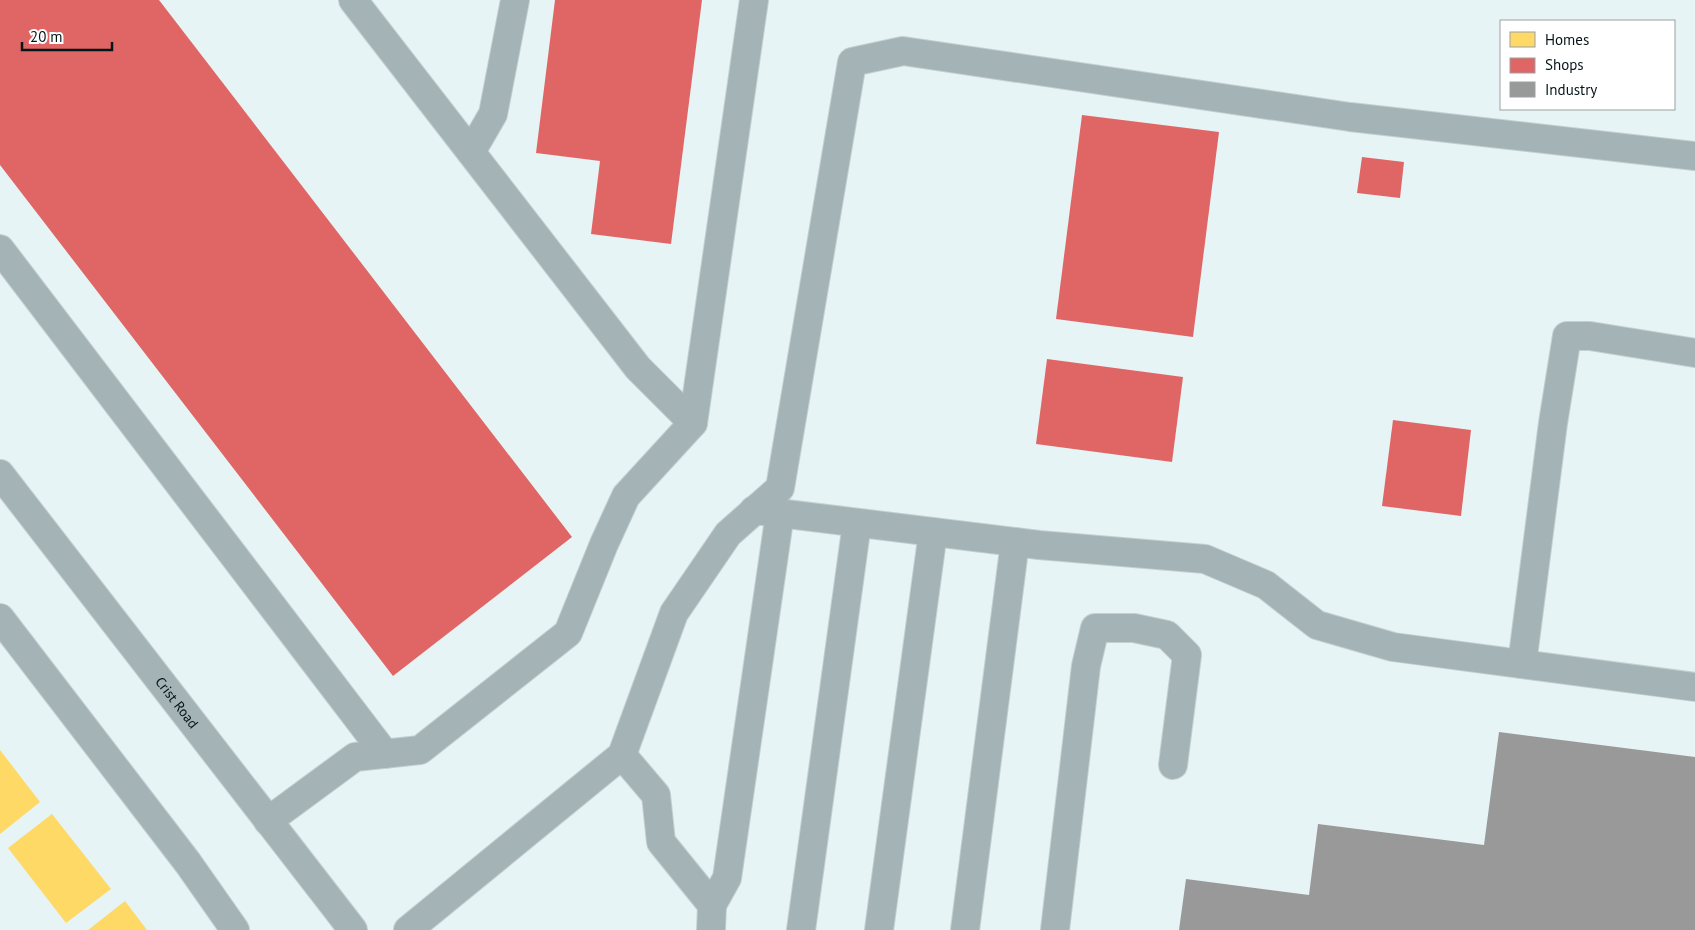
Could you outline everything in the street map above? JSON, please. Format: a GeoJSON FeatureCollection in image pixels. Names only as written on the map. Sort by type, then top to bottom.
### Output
{"type":"FeatureCollection","features":[{"type":"Feature","properties":{"kind":"street"},"geometry":{"type":"LineString","coordinates":[[353,0],[638,368],[693,423]]}},
{"type":"Feature","properties":{"kind":"street"},"geometry":{"type":"LineString","coordinates":[[471,152],[493,114],[515,0]]}},
{"type":"Feature","properties":{"kind":"street"},"geometry":{"type":"LineString","coordinates":[[268,821],[355,757],[420,750],[568,633],[604,544],[626,496],[693,423],[754,0]]}},
{"type":"Feature","properties":{"kind":"street"},"geometry":{"type":"LineString","coordinates":[[712,917],[727,878],[767,512],[780,488],[852,62],[903,51],[1350,117],[1695,156]]}},
{"type":"Feature","properties":{"kind":"street"},"geometry":{"type":"LineString","coordinates":[[0,249],[385,754]]}},
{"type":"Feature","properties":{"kind":"street"},"geometry":{"type":"LineString","coordinates":[[1522,664],[1552,432],[1567,336],[1590,336],[1695,353]]}},
{"type":"Feature","properties":{"kind":"street","name":"Crist Road"},"geometry":{"type":"LineString","coordinates":[[0,474],[353,930]]}},
{"type":"Feature","properties":{"kind":"street"},"geometry":{"type":"LineString","coordinates":[[408,930],[622,755],[674,614],[728,534],[767,512],[1015,542],[1205,559],[1266,585],[1317,625],[1393,647],[1695,687]]}},
{"type":"Feature","properties":{"kind":"street"},"geometry":{"type":"LineString","coordinates":[[801,930],[858,523]]}},
{"type":"Feature","properties":{"kind":"street"},"geometry":{"type":"LineString","coordinates":[[879,930],[933,532]]}},
{"type":"Feature","properties":{"kind":"street"},"geometry":{"type":"LineString","coordinates":[[965,930],[1015,542]]}},
{"type":"Feature","properties":{"kind":"street"},"geometry":{"type":"LineString","coordinates":[[0,618],[188,863],[235,930]]}},
{"type":"Feature","properties":{"kind":"street"},"geometry":{"type":"LineString","coordinates":[[1055,930],[1086,666],[1095,628],[1134,628],[1167,635],[1188,656],[1173,765]]}},
{"type":"Feature","properties":{"kind":"street"},"geometry":{"type":"LineString","coordinates":[[622,755],[656,795],[661,842],[712,917]]}},
{"type":"Feature","properties":{"kind":"building: Homes"},"geometry":{"type":"Polygon","coordinates":[[[0,750],[40,802],[0,834],[0,750]]]}},
{"type":"Feature","properties":{"kind":"building: Homes"},"geometry":{"type":"Polygon","coordinates":[[[52,814],[111,889],[66,923],[8,848],[52,814]]]}},
{"type":"Feature","properties":{"kind":"building: Homes"},"geometry":{"type":"Polygon","coordinates":[[[125,901],[147,930],[88,930],[125,901]]]}},
{"type":"Feature","properties":{"kind":"building: Shops"},"geometry":{"type":"Polygon","coordinates":[[[0,0],[159,0],[572,537],[393,676],[0,165],[0,0]]]}},
{"type":"Feature","properties":{"kind":"building: Shops"},"geometry":{"type":"Polygon","coordinates":[[[555,0],[702,0],[671,244],[591,234],[600,161],[536,153],[555,0]]]}},
{"type":"Feature","properties":{"kind":"building: Shops"},"geometry":{"type":"Polygon","coordinates":[[[1082,115],[1219,132],[1193,337],[1056,319],[1082,115]]]}},
{"type":"Feature","properties":{"kind":"building: Shops"},"geometry":{"type":"Polygon","coordinates":[[[1362,157],[1404,162],[1400,198],[1357,193],[1362,157]]]}},
{"type":"Feature","properties":{"kind":"building: Shops"},"geometry":{"type":"Polygon","coordinates":[[[1047,359],[1183,377],[1172,462],[1036,444],[1047,359]]]}},
{"type":"Feature","properties":{"kind":"building: Shops"},"geometry":{"type":"Polygon","coordinates":[[[1393,420],[1471,430],[1461,516],[1382,506],[1393,420]]]}},
{"type":"Feature","properties":{"kind":"building: Industry"},"geometry":{"type":"Polygon","coordinates":[[[1499,732],[1695,757],[1695,930],[1179,930],[1186,879],[1309,895],[1318,824],[1484,845],[1499,732]]]}}]}
